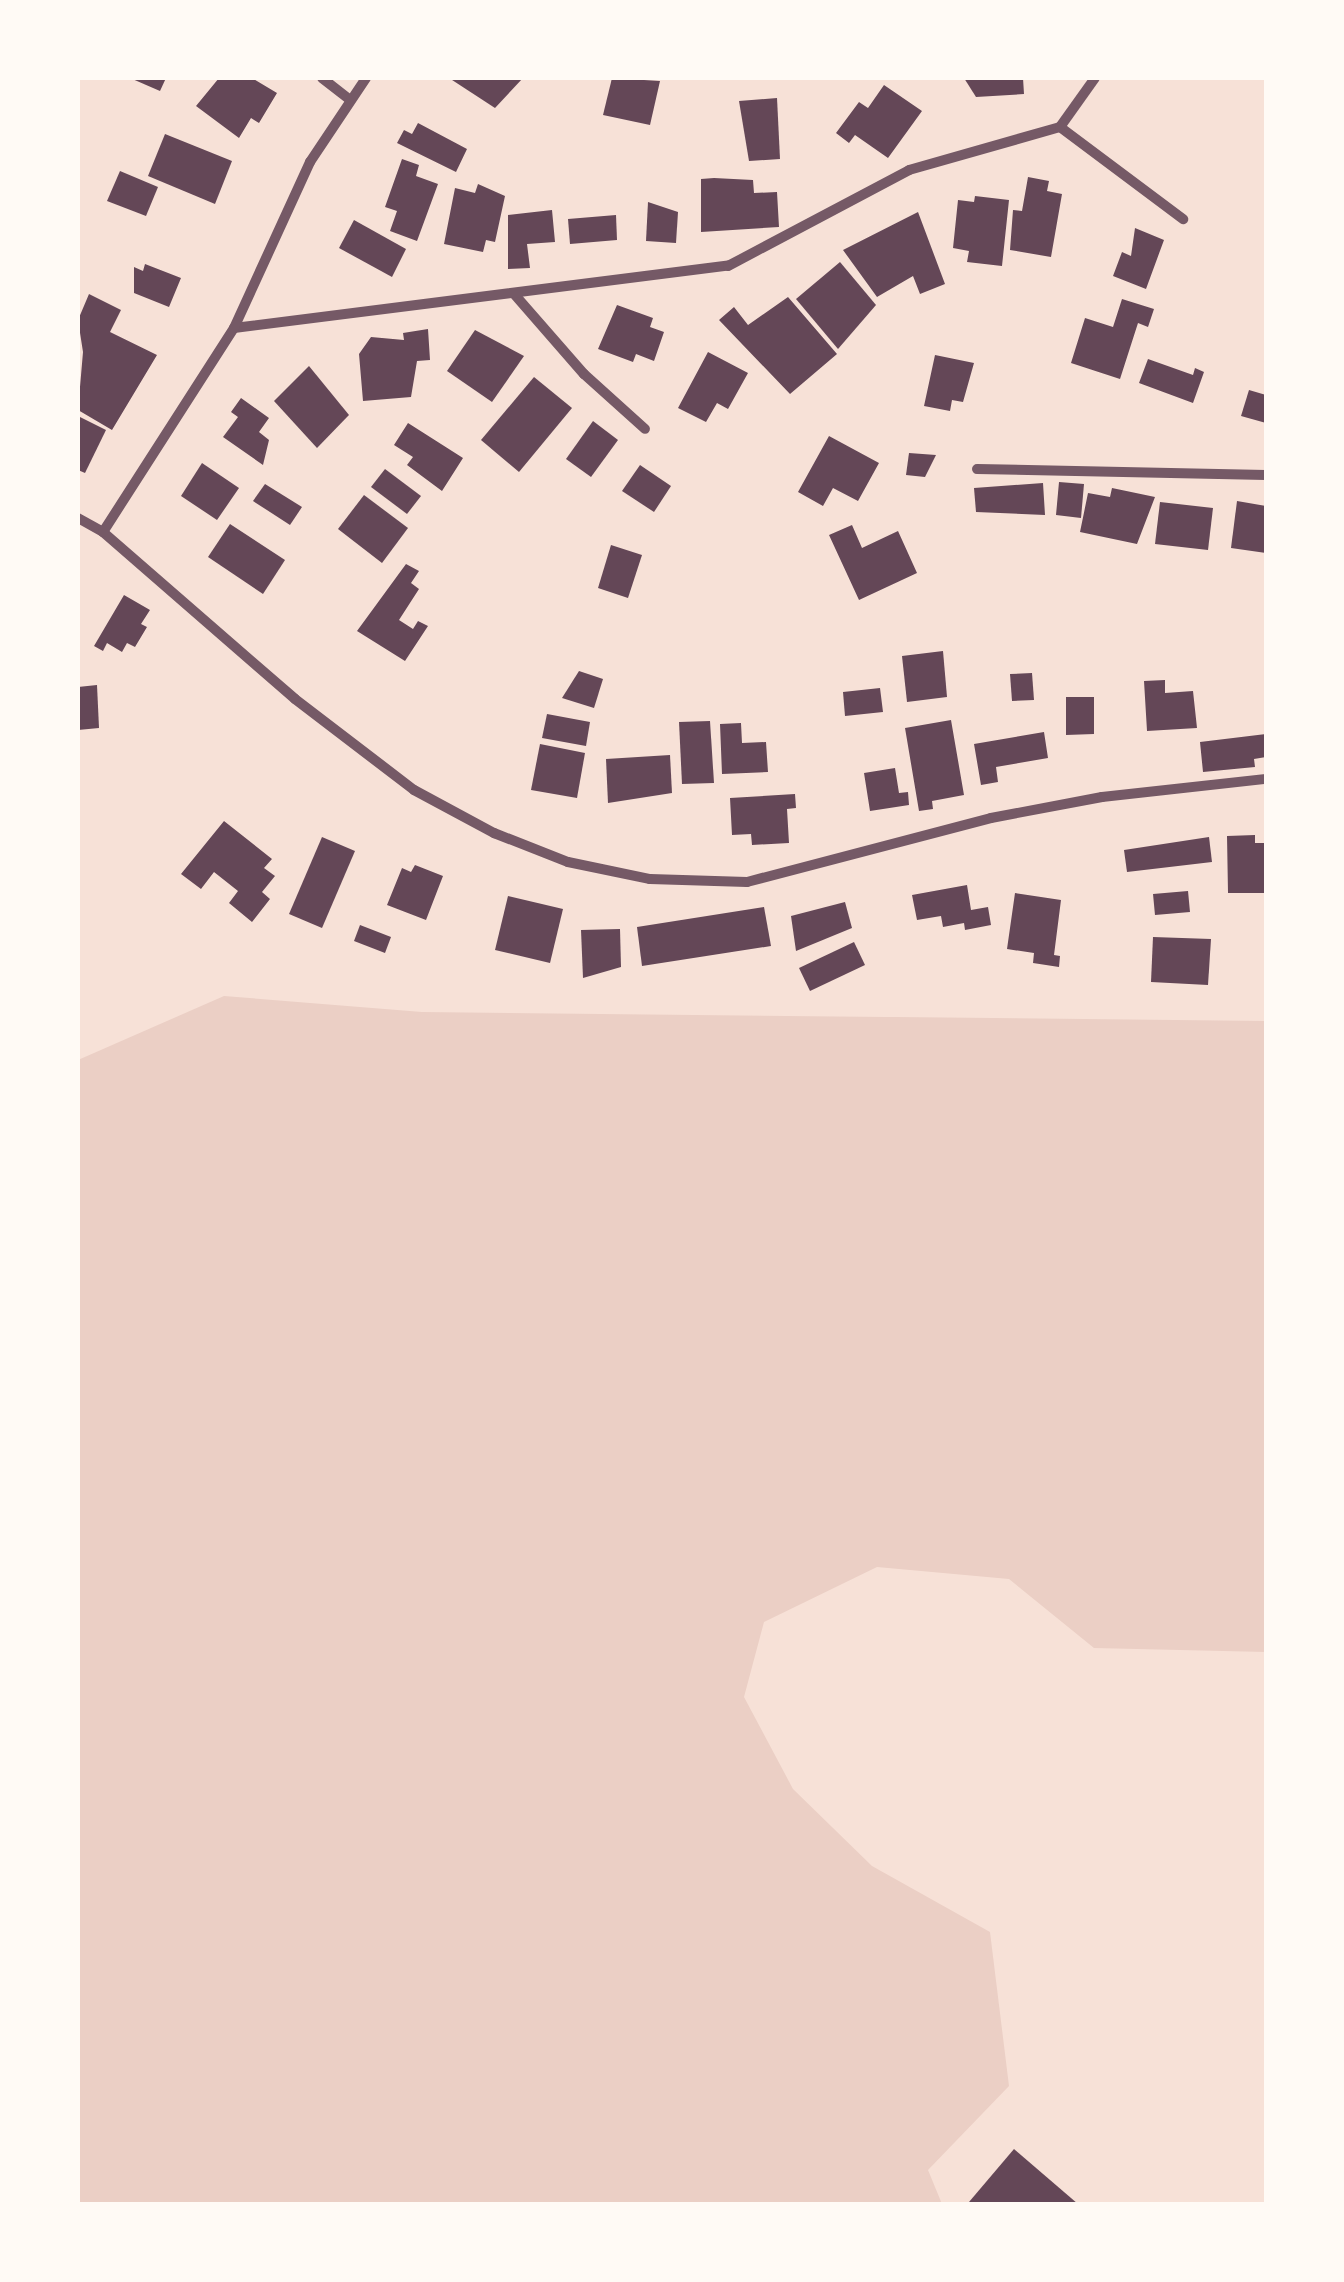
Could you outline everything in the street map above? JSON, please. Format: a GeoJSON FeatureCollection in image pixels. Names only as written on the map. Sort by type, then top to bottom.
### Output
{"type":"FeatureCollection","features":[{"type":"Feature","properties":{"kind":"street"},"geometry":{"type":"LineString","coordinates":[[322,78],[349,100]]}},
{"type":"Feature","properties":{"kind":"street"},"geometry":{"type":"LineString","coordinates":[[102,532],[234,328],[310,162],[366,78]]}},
{"type":"Feature","properties":{"kind":"street"},"geometry":{"type":"LineString","coordinates":[[234,328],[728,266],[909,170],[1060,127],[1095,78]]}},
{"type":"Feature","properties":{"kind":"street"},"geometry":{"type":"LineString","coordinates":[[1060,127],[1183,219]]}},
{"type":"Feature","properties":{"kind":"street"},"geometry":{"type":"LineString","coordinates":[[515,295],[584,374],[645,428]]}},
{"type":"Feature","properties":{"kind":"street"},"geometry":{"type":"LineString","coordinates":[[977,469],[1266,476]]}},
{"type":"Feature","properties":{"kind":"street"},"geometry":{"type":"LineString","coordinates":[[78,518],[102,532],[295,699],[414,790],[494,834],[568,862],[650,880],[747,882],[1009,814],[1266,779]]}},
{"type":"Feature","properties":{"kind":"shaded area"},"geometry":{"type":"Polygon","coordinates":[[[224,996],[422,1012],[1266,1021],[1266,1652],[1094,1648],[1009,1579],[877,1567],[764,1622],[744,1697],[793,1789],[872,1866],[990,1932],[1009,2086],[928,2170],[942,2204],[78,2204],[78,1060],[224,996]]]}},
{"type":"Feature","properties":{"kind":"building"},"geometry":{"type":"Polygon","coordinates":[[[130,78],[166,78],[160,91],[130,78]]]}},
{"type":"Feature","properties":{"kind":"building"},"geometry":{"type":"Polygon","coordinates":[[[219,78],[252,78],[277,93],[259,123],[251,118],[239,138],[196,106],[219,78]]]}},
{"type":"Feature","properties":{"kind":"building"},"geometry":{"type":"Polygon","coordinates":[[[449,78],[523,78],[495,108],[449,78]]]}},
{"type":"Feature","properties":{"kind":"building"},"geometry":{"type":"Polygon","coordinates":[[[612,78],[660,81],[650,125],[603,115],[612,78]]]}},
{"type":"Feature","properties":{"kind":"building"},"geometry":{"type":"Polygon","coordinates":[[[964,78],[1023,78],[1024,94],[976,97],[964,78]]]}},
{"type":"Feature","properties":{"kind":"building"},"geometry":{"type":"Polygon","coordinates":[[[884,85],[922,111],[888,158],[855,135],[849,143],[836,133],[859,102],[868,108],[884,85]]]}},
{"type":"Feature","properties":{"kind":"building"},"geometry":{"type":"Polygon","coordinates":[[[777,98],[780,159],[749,161],[739,101],[777,98]]]}},
{"type":"Feature","properties":{"kind":"building"},"geometry":{"type":"Polygon","coordinates":[[[418,123],[467,149],[456,172],[397,143],[404,130],[412,134],[418,123]]]}},
{"type":"Feature","properties":{"kind":"building"},"geometry":{"type":"Polygon","coordinates":[[[165,134],[232,161],[215,204],[148,176],[165,134]]]}},
{"type":"Feature","properties":{"kind":"building"},"geometry":{"type":"Polygon","coordinates":[[[402,159],[419,165],[416,176],[438,184],[417,241],[390,231],[397,211],[385,207],[402,159]]]}},
{"type":"Feature","properties":{"kind":"building"},"geometry":{"type":"Polygon","coordinates":[[[120,171],[158,187],[146,216],[107,201],[120,171]]]}},
{"type":"Feature","properties":{"kind":"building"},"geometry":{"type":"Polygon","coordinates":[[[1028,177],[1049,181],[1047,191],[1062,194],[1051,257],[1010,250],[1013,210],[1022,211],[1028,177]]]}},
{"type":"Feature","properties":{"kind":"building"},"geometry":{"type":"Polygon","coordinates":[[[701,179],[753,180],[754,193],[777,192],[779,227],[701,232],[701,179]]]}},
{"type":"Feature","properties":{"kind":"building"},"geometry":{"type":"Polygon","coordinates":[[[478,184],[505,196],[495,242],[486,240],[483,252],[444,244],[455,188],[475,193],[478,184]]]}},
{"type":"Feature","properties":{"kind":"building"},"geometry":{"type":"Polygon","coordinates":[[[975,196],[1009,200],[1002,266],[967,262],[969,251],[953,248],[958,200],[974,202],[975,196]]]}},
{"type":"Feature","properties":{"kind":"building"},"geometry":{"type":"Polygon","coordinates":[[[648,202],[678,212],[676,243],[646,241],[648,202]]]}},
{"type":"Feature","properties":{"kind":"building"},"geometry":{"type":"Polygon","coordinates":[[[552,210],[555,242],[527,244],[530,268],[508,269],[508,215],[552,210]]]}},
{"type":"Feature","properties":{"kind":"building"},"geometry":{"type":"Polygon","coordinates":[[[918,212],[945,284],[920,294],[913,276],[877,297],[843,250],[918,212]]]}},
{"type":"Feature","properties":{"kind":"building"},"geometry":{"type":"Polygon","coordinates":[[[616,215],[617,240],[570,244],[568,219],[616,215]]]}},
{"type":"Feature","properties":{"kind":"building"},"geometry":{"type":"Polygon","coordinates":[[[354,220],[406,249],[392,277],[339,248],[354,220]]]}},
{"type":"Feature","properties":{"kind":"building"},"geometry":{"type":"Polygon","coordinates":[[[1135,228],[1164,240],[1146,289],[1113,276],[1122,252],[1131,256],[1135,228]]]}},
{"type":"Feature","properties":{"kind":"building"},"geometry":{"type":"Polygon","coordinates":[[[840,262],[876,305],[838,349],[796,299],[840,262]]]}},
{"type":"Feature","properties":{"kind":"building"},"geometry":{"type":"Polygon","coordinates":[[[145,264],[181,278],[169,307],[134,293],[134,267],[143,271],[145,264]]]}},
{"type":"Feature","properties":{"kind":"building"},"geometry":{"type":"Polygon","coordinates":[[[89,294],[121,310],[110,332],[157,355],[112,430],[78,410],[83,352],[78,320],[89,294]]]}},
{"type":"Feature","properties":{"kind":"building"},"geometry":{"type":"Polygon","coordinates":[[[788,297],[837,354],[790,394],[719,320],[734,307],[748,325],[788,297]]]}},
{"type":"Feature","properties":{"kind":"building"},"geometry":{"type":"Polygon","coordinates":[[[1122,299],[1154,309],[1148,327],[1138,323],[1120,379],[1071,363],[1085,318],[1113,327],[1122,299]]]}},
{"type":"Feature","properties":{"kind":"building"},"geometry":{"type":"Polygon","coordinates":[[[617,305],[653,318],[650,327],[664,332],[654,361],[636,354],[633,362],[598,349],[617,305]]]}},
{"type":"Feature","properties":{"kind":"building"},"geometry":{"type":"Polygon","coordinates":[[[428,329],[430,360],[417,361],[411,397],[363,401],[359,354],[371,337],[404,340],[403,333],[428,329]]]}},
{"type":"Feature","properties":{"kind":"building"},"geometry":{"type":"Polygon","coordinates":[[[475,330],[524,356],[492,402],[447,371],[475,330]]]}},
{"type":"Feature","properties":{"kind":"building"},"geometry":{"type":"Polygon","coordinates":[[[708,352],[748,373],[728,409],[717,403],[706,422],[678,408],[708,352]]]}},
{"type":"Feature","properties":{"kind":"building"},"geometry":{"type":"Polygon","coordinates":[[[935,355],[974,363],[963,402],[952,400],[950,411],[924,406],[935,355]]]}},
{"type":"Feature","properties":{"kind":"building"},"geometry":{"type":"Polygon","coordinates":[[[1148,359],[1193,375],[1195,368],[1204,372],[1193,403],[1139,383],[1148,359]]]}},
{"type":"Feature","properties":{"kind":"building"},"geometry":{"type":"Polygon","coordinates":[[[309,366],[349,415],[317,448],[274,401],[309,366]]]}},
{"type":"Feature","properties":{"kind":"building"},"geometry":{"type":"Polygon","coordinates":[[[534,377],[572,408],[519,472],[481,440],[534,377]]]}},
{"type":"Feature","properties":{"kind":"building"},"geometry":{"type":"Polygon","coordinates":[[[1249,390],[1266,395],[1266,423],[1241,416],[1249,390]]]}},
{"type":"Feature","properties":{"kind":"building"},"geometry":{"type":"Polygon","coordinates":[[[241,398],[269,418],[259,432],[269,440],[263,465],[223,437],[238,417],[231,412],[241,398]]]}},
{"type":"Feature","properties":{"kind":"building"},"geometry":{"type":"Polygon","coordinates":[[[78,416],[106,430],[85,473],[78,470],[78,416]]]}},
{"type":"Feature","properties":{"kind":"building"},"geometry":{"type":"Polygon","coordinates":[[[593,421],[618,440],[591,477],[566,459],[593,421]]]}},
{"type":"Feature","properties":{"kind":"building"},"geometry":{"type":"Polygon","coordinates":[[[408,423],[463,458],[442,491],[407,465],[413,457],[394,445],[408,423]]]}},
{"type":"Feature","properties":{"kind":"building"},"geometry":{"type":"Polygon","coordinates":[[[829,436],[879,463],[858,501],[833,488],[823,506],[798,492],[829,436]]]}},
{"type":"Feature","properties":{"kind":"building"},"geometry":{"type":"Polygon","coordinates":[[[909,453],[936,455],[925,477],[906,475],[909,453]]]}},
{"type":"Feature","properties":{"kind":"building"},"geometry":{"type":"Polygon","coordinates":[[[202,463],[239,488],[217,520],[181,496],[202,463]]]}},
{"type":"Feature","properties":{"kind":"building"},"geometry":{"type":"Polygon","coordinates":[[[640,465],[671,486],[654,512],[622,491],[640,465]]]}},
{"type":"Feature","properties":{"kind":"building"},"geometry":{"type":"Polygon","coordinates":[[[385,469],[421,496],[407,514],[371,487],[385,469]]]}},
{"type":"Feature","properties":{"kind":"building"},"geometry":{"type":"Polygon","coordinates":[[[1059,482],[1084,484],[1081,518],[1056,515],[1059,482]]]}},
{"type":"Feature","properties":{"kind":"building"},"geometry":{"type":"Polygon","coordinates":[[[1043,483],[1045,515],[976,512],[974,488],[1043,483]]]}},
{"type":"Feature","properties":{"kind":"building"},"geometry":{"type":"Polygon","coordinates":[[[265,484],[302,507],[290,525],[253,501],[265,484]]]}},
{"type":"Feature","properties":{"kind":"building"},"geometry":{"type":"Polygon","coordinates":[[[1112,488],[1155,497],[1137,544],[1080,532],[1088,493],[1110,497],[1112,488]]]}},
{"type":"Feature","properties":{"kind":"building"},"geometry":{"type":"Polygon","coordinates":[[[364,495],[408,528],[382,563],[338,529],[364,495]]]}},
{"type":"Feature","properties":{"kind":"building"},"geometry":{"type":"Polygon","coordinates":[[[1237,501],[1266,506],[1266,553],[1231,548],[1237,501]]]}},
{"type":"Feature","properties":{"kind":"building"},"geometry":{"type":"Polygon","coordinates":[[[1160,502],[1213,508],[1208,550],[1155,544],[1160,502]]]}},
{"type":"Feature","properties":{"kind":"building"},"geometry":{"type":"Polygon","coordinates":[[[230,524],[285,560],[263,594],[208,557],[230,524]]]}},
{"type":"Feature","properties":{"kind":"building"},"geometry":{"type":"Polygon","coordinates":[[[852,525],[862,548],[898,531],[917,573],[859,600],[829,535],[852,525]]]}},
{"type":"Feature","properties":{"kind":"building"},"geometry":{"type":"Polygon","coordinates":[[[611,545],[642,555],[628,598],[598,588],[611,545]]]}},
{"type":"Feature","properties":{"kind":"building"},"geometry":{"type":"Polygon","coordinates":[[[406,564],[419,571],[411,583],[419,589],[399,620],[413,629],[418,621],[428,626],[405,661],[357,631],[406,564]]]}},
{"type":"Feature","properties":{"kind":"building"},"geometry":{"type":"Polygon","coordinates":[[[124,595],[150,610],[141,624],[147,627],[135,647],[127,643],[122,652],[107,643],[103,651],[94,646],[124,595]]]}},
{"type":"Feature","properties":{"kind":"building"},"geometry":{"type":"Polygon","coordinates":[[[943,651],[947,697],[907,702],[902,656],[943,651]]]}},
{"type":"Feature","properties":{"kind":"building"},"geometry":{"type":"Polygon","coordinates":[[[579,671],[603,679],[594,708],[562,698],[579,671]]]}},
{"type":"Feature","properties":{"kind":"building"},"geometry":{"type":"Polygon","coordinates":[[[1032,673],[1034,700],[1012,701],[1010,674],[1032,673]]]}},
{"type":"Feature","properties":{"kind":"building"},"geometry":{"type":"Polygon","coordinates":[[[1165,680],[1165,693],[1193,691],[1197,728],[1147,731],[1144,681],[1165,680]]]}},
{"type":"Feature","properties":{"kind":"building"},"geometry":{"type":"Polygon","coordinates":[[[97,685],[99,728],[78,730],[78,687],[97,685]]]}},
{"type":"Feature","properties":{"kind":"building"},"geometry":{"type":"Polygon","coordinates":[[[880,688],[883,712],[845,716],[843,692],[880,688]]]}},
{"type":"Feature","properties":{"kind":"building"},"geometry":{"type":"Polygon","coordinates":[[[1066,697],[1094,697],[1094,734],[1066,735],[1066,697]]]}},
{"type":"Feature","properties":{"kind":"building"},"geometry":{"type":"Polygon","coordinates":[[[547,714],[590,722],[586,746],[542,738],[547,714]]]}},
{"type":"Feature","properties":{"kind":"building"},"geometry":{"type":"Polygon","coordinates":[[[951,720],[964,795],[932,801],[933,809],[919,811],[905,728],[951,720]]]}},
{"type":"Feature","properties":{"kind":"building"},"geometry":{"type":"Polygon","coordinates":[[[710,721],[714,783],[682,784],[679,722],[710,721]]]}},
{"type":"Feature","properties":{"kind":"building"},"geometry":{"type":"Polygon","coordinates":[[[741,723],[742,743],[766,742],[768,772],[722,774],[720,724],[741,723]]]}},
{"type":"Feature","properties":{"kind":"building"},"geometry":{"type":"Polygon","coordinates":[[[1044,732],[1048,758],[996,767],[998,782],[981,785],[974,744],[1044,732]]]}},
{"type":"Feature","properties":{"kind":"building"},"geometry":{"type":"Polygon","coordinates":[[[1266,734],[1266,757],[1254,759],[1255,767],[1203,772],[1200,742],[1266,734]]]}},
{"type":"Feature","properties":{"kind":"building"},"geometry":{"type":"Polygon","coordinates":[[[540,744],[585,753],[577,798],[531,790],[540,744]]]}},
{"type":"Feature","properties":{"kind":"building"},"geometry":{"type":"Polygon","coordinates":[[[670,755],[672,793],[608,803],[606,759],[670,755]]]}},
{"type":"Feature","properties":{"kind":"building"},"geometry":{"type":"Polygon","coordinates":[[[895,768],[899,793],[908,792],[909,805],[870,811],[864,773],[895,768]]]}},
{"type":"Feature","properties":{"kind":"building"},"geometry":{"type":"Polygon","coordinates":[[[795,794],[796,808],[787,809],[789,843],[752,845],[751,834],[732,835],[730,798],[795,794]]]}},
{"type":"Feature","properties":{"kind":"building"},"geometry":{"type":"Polygon","coordinates":[[[224,821],[272,859],[264,868],[275,876],[262,892],[270,899],[252,922],[229,903],[238,891],[214,872],[201,889],[181,874],[224,821]]]}},
{"type":"Feature","properties":{"kind":"building"},"geometry":{"type":"Polygon","coordinates":[[[1255,835],[1255,843],[1266,843],[1266,893],[1228,893],[1227,836],[1255,835]]]}},
{"type":"Feature","properties":{"kind":"building"},"geometry":{"type":"Polygon","coordinates":[[[322,837],[355,851],[322,928],[289,914],[322,837]]]}},
{"type":"Feature","properties":{"kind":"building"},"geometry":{"type":"Polygon","coordinates":[[[1209,837],[1212,862],[1127,872],[1124,850],[1209,837]]]}},
{"type":"Feature","properties":{"kind":"building"},"geometry":{"type":"Polygon","coordinates":[[[415,865],[443,876],[426,920],[387,905],[402,868],[411,872],[415,865]]]}},
{"type":"Feature","properties":{"kind":"building"},"geometry":{"type":"Polygon","coordinates":[[[967,885],[971,910],[988,907],[991,925],[965,930],[964,923],[943,927],[941,916],[917,920],[912,895],[967,885]]]}},
{"type":"Feature","properties":{"kind":"building"},"geometry":{"type":"Polygon","coordinates":[[[1188,891],[1190,912],[1155,915],[1153,894],[1188,891]]]}},
{"type":"Feature","properties":{"kind":"building"},"geometry":{"type":"Polygon","coordinates":[[[1015,893],[1061,900],[1054,955],[1060,956],[1059,967],[1033,963],[1034,953],[1007,949],[1015,893]]]}},
{"type":"Feature","properties":{"kind":"building"},"geometry":{"type":"Polygon","coordinates":[[[508,896],[563,909],[550,963],[495,950],[508,896]]]}},
{"type":"Feature","properties":{"kind":"building"},"geometry":{"type":"Polygon","coordinates":[[[845,902],[852,928],[796,951],[791,916],[845,902]]]}},
{"type":"Feature","properties":{"kind":"building"},"geometry":{"type":"Polygon","coordinates":[[[764,907],[771,946],[642,966],[637,927],[764,907]]]}},
{"type":"Feature","properties":{"kind":"building"},"geometry":{"type":"Polygon","coordinates":[[[360,925],[391,937],[385,953],[354,941],[360,925]]]}},
{"type":"Feature","properties":{"kind":"building"},"geometry":{"type":"Polygon","coordinates":[[[620,929],[621,967],[583,978],[581,930],[620,929]]]}},
{"type":"Feature","properties":{"kind":"building"},"geometry":{"type":"Polygon","coordinates":[[[1153,937],[1211,939],[1208,985],[1151,982],[1153,937]]]}},
{"type":"Feature","properties":{"kind":"building"},"geometry":{"type":"Polygon","coordinates":[[[854,942],[865,965],[810,991],[799,968],[854,942]]]}},
{"type":"Feature","properties":{"kind":"building"},"geometry":{"type":"Polygon","coordinates":[[[1014,2149],[1078,2204],[969,2202],[1014,2149]]]}}]}
